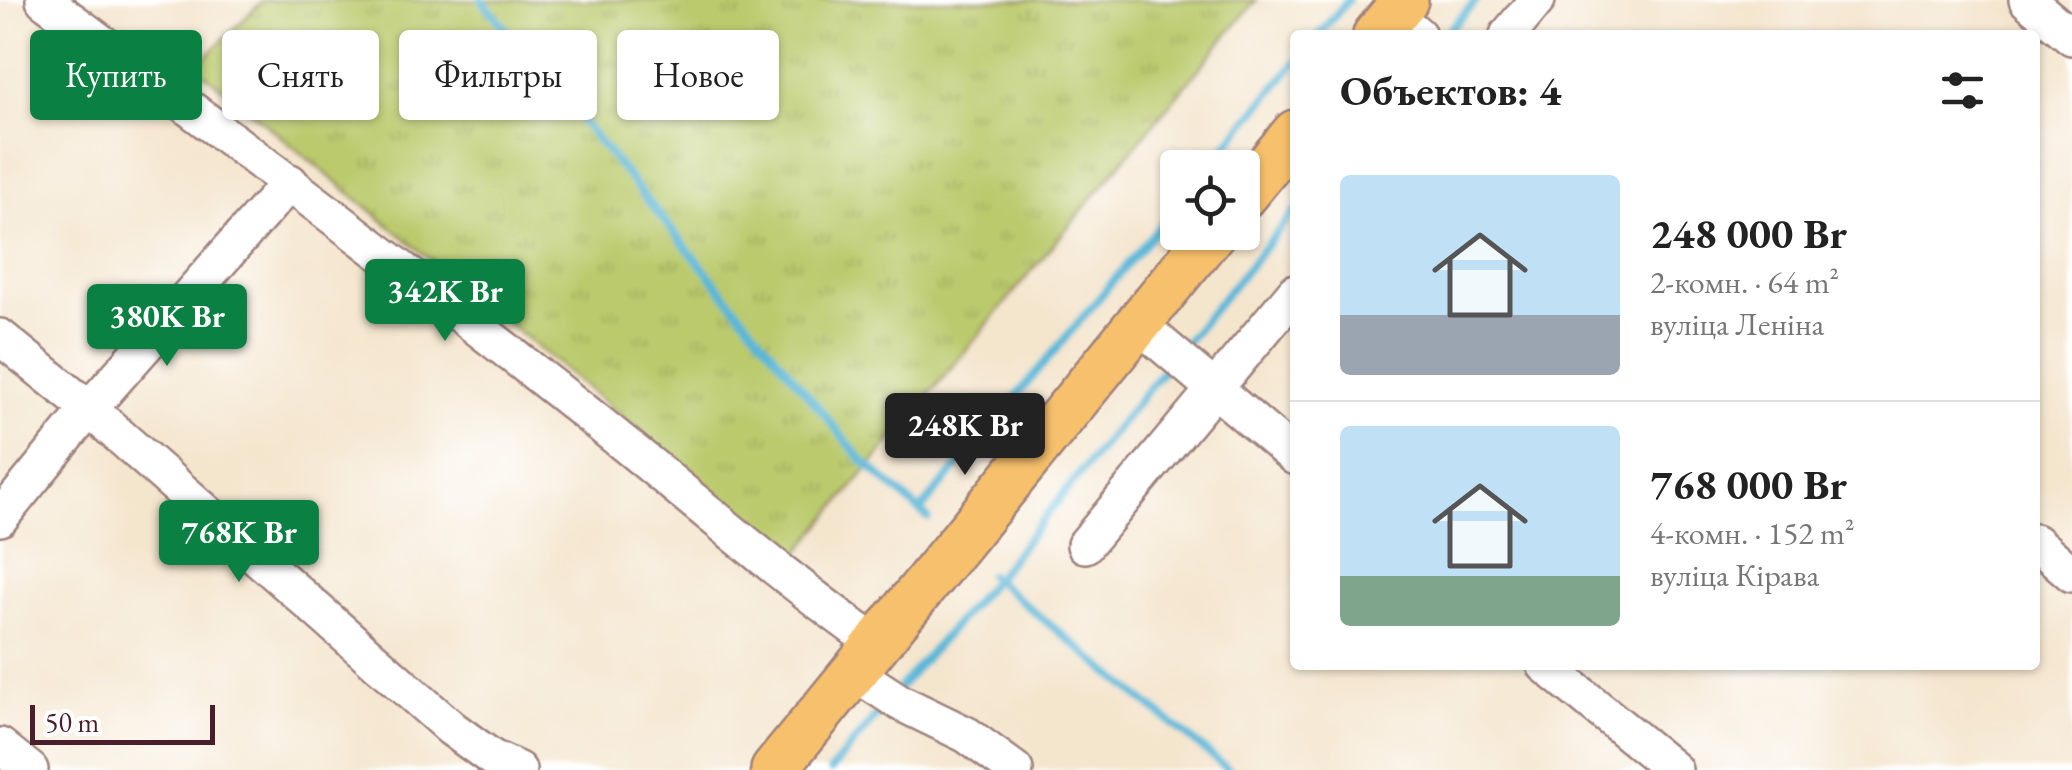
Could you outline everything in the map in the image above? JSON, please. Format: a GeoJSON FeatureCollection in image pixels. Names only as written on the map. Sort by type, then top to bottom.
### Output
{"type":"FeatureCollection","features":[{"type":"Feature","properties":{"kind":"main road"},"geometry":{"type":"LineString","coordinates":[[1260,175],[1290,139]]}},
{"type":"Feature","properties":{"kind":"main road"},"geometry":{"type":"LineString","coordinates":[[774,770],[1198,250]]}},
{"type":"Feature","properties":{"kind":"street"},"geometry":{"type":"LineString","coordinates":[[44,0],[290,182],[583,410],[792,583],[867,659],[901,703],[967,736],[1014,770]]}},
{"type":"Feature","properties":{"kind":"street"},"geometry":{"type":"LineString","coordinates":[[1512,30],[1538,0]]}},
{"type":"Feature","properties":{"kind":"street"},"geometry":{"type":"LineString","coordinates":[[2027,0],[2072,37]]}},
{"type":"Feature","properties":{"kind":"street"},"geometry":{"type":"LineString","coordinates":[[0,518],[89,409],[290,182]]}},
{"type":"Feature","properties":{"kind":"street"},"geometry":{"type":"LineString","coordinates":[[1085,545],[1290,298]]}},
{"type":"Feature","properties":{"kind":"street"},"geometry":{"type":"LineString","coordinates":[[1138,324],[1290,453]]}},
{"type":"Feature","properties":{"kind":"street"},"geometry":{"type":"LineString","coordinates":[[0,337],[89,409],[451,728],[492,758],[518,770]]}},
{"type":"Feature","properties":{"kind":"street"},"geometry":{"type":"LineString","coordinates":[[2040,546],[2072,574]]}},
{"type":"Feature","properties":{"kind":"street"},"geometry":{"type":"LineString","coordinates":[[1551,670],[1674,770]]}},
{"type":"Feature","properties":{"kind":"street"},"geometry":{"type":"LineString","coordinates":[[0,746],[30,770]]}},
{"type":"Feature","properties":{"kind":"green space"},"geometry":{"type":"Polygon","coordinates":[[[263,0],[1256,0],[794,558],[261,120],[379,120],[379,30],[233,30],[263,0]]]}},
{"type":"Feature","properties":{"kind":"green space"},"geometry":{"type":"Polygon","coordinates":[[[222,41],[222,88],[202,72],[202,61],[222,41]]]}},
{"type":"Feature","properties":{"kind":"waterway"},"geometry":{"type":"LineString","coordinates":[[482,0],[861,459],[928,518]]}},
{"type":"Feature","properties":{"kind":"waterway"},"geometry":{"type":"LineString","coordinates":[[1323,30],[1348,0]]}},
{"type":"Feature","properties":{"kind":"waterway"},"geometry":{"type":"LineString","coordinates":[[1449,30],[1477,0]]}},
{"type":"Feature","properties":{"kind":"waterway"},"geometry":{"type":"LineString","coordinates":[[1223,150],[1290,69]]}},
{"type":"Feature","properties":{"kind":"waterway"},"geometry":{"type":"LineString","coordinates":[[1186,342],[1290,217]]}},
{"type":"Feature","properties":{"kind":"waterway"},"geometry":{"type":"LineString","coordinates":[[920,511],[1160,225]]}},
{"type":"Feature","properties":{"kind":"waterway"},"geometry":{"type":"LineString","coordinates":[[899,688],[995,579],[1165,368]]}},
{"type":"Feature","properties":{"kind":"waterway"},"geometry":{"type":"LineString","coordinates":[[989,575],[1229,770]]}},
{"type":"Feature","properties":{"kind":"waterway"},"geometry":{"type":"LineString","coordinates":[[831,770],[877,715]]}}]}
